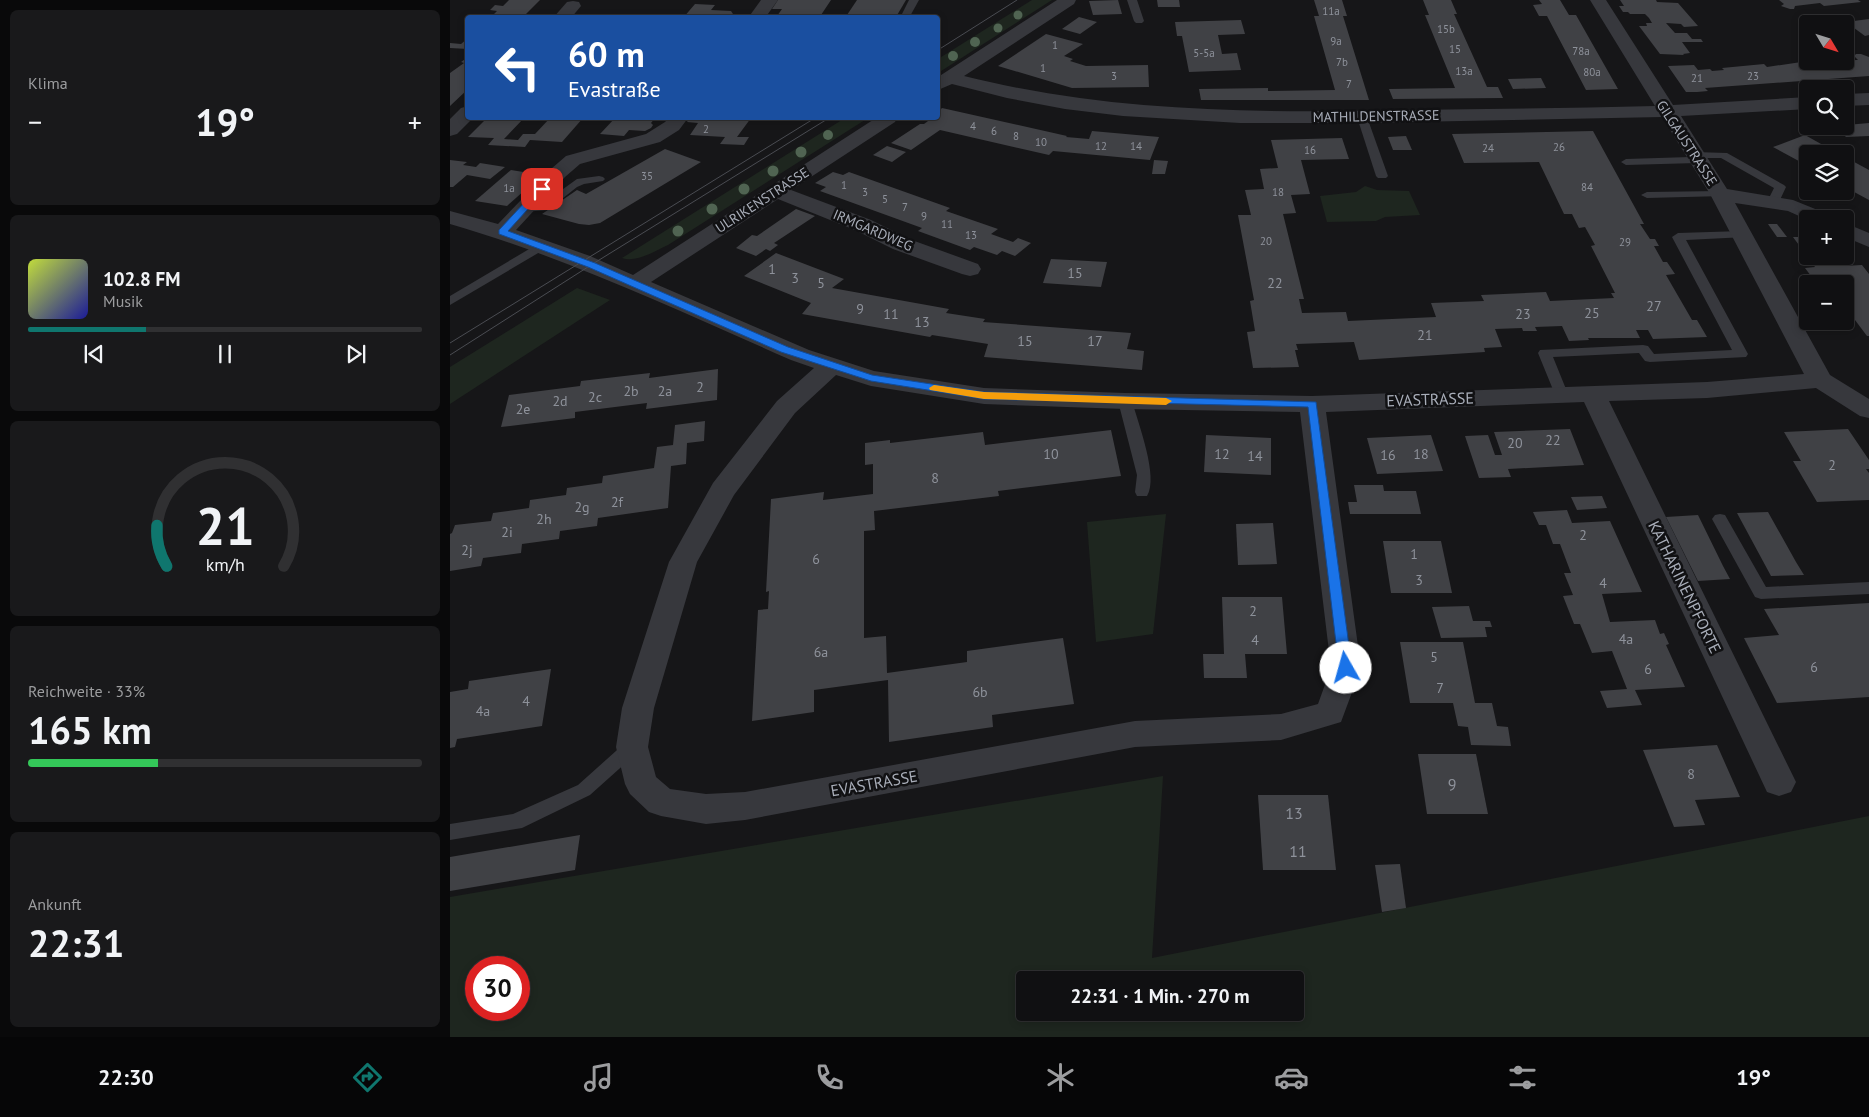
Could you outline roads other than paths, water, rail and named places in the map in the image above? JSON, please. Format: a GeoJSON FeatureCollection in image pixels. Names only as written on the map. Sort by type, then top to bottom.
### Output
{"type":"FeatureCollection","features":[{"type":"Feature","properties":{"kind":"street"},"geometry":{"type":"LineString","coordinates":[[758,15],[770,0]]}},
{"type":"Feature","properties":{"kind":"street"},"geometry":{"type":"LineString","coordinates":[[943,82],[1068,0]]}},
{"type":"Feature","properties":{"kind":"street","name":"GILGAUSTRASSE"},"geometry":{"type":"LineString","coordinates":[[1598,0],[1666,111],[1720,194],[1774,202],[1802,210]]}},
{"type":"Feature","properties":{"kind":"street","name":"MATHILDENSTRASSE"},"geometry":{"type":"LineString","coordinates":[[943,82],[1097,109],[1175,116],[1251,119],[1666,111],[1799,103]]}},
{"type":"Feature","properties":{"kind":"street"},"geometry":{"type":"LineString","coordinates":[[1854,100],[1869,99]]}},
{"type":"Feature","properties":{"kind":"street"},"geometry":{"type":"LineString","coordinates":[[450,130],[465,115]]}},
{"type":"Feature","properties":{"kind":"street"},"geometry":{"type":"LineString","coordinates":[[502,232],[573,160],[653,138],[672,126],[676,120]]}},
{"type":"Feature","properties":{"kind":"street","name":"ULRIKENSTRASSE"},"geometry":{"type":"LineString","coordinates":[[635,283],[885,120]]}},
{"type":"Feature","properties":{"kind":"street","name":"IRMGARDWEG"},"geometry":{"type":"LineString","coordinates":[[775,191],[863,225],[901,244],[970,269]]}},
{"type":"Feature","properties":{"kind":"street"},"geometry":{"type":"LineString","coordinates":[[1720,194],[1820,380],[1869,410]]}},
{"type":"Feature","properties":{"kind":"street","name":"EVASTRASSE"},"geometry":{"type":"LineString","coordinates":[[450,217],[502,232],[582,261],[770,343],[832,365],[871,378],[984,396],[1125,401],[1312,404],[1707,390],[1820,380]]}},
{"type":"Feature","properties":{"kind":"street"},"geometry":{"type":"LineString","coordinates":[[1854,234],[1869,241]]}},
{"type":"Feature","properties":{"kind":"street","name":"EVASTRASSE"},"geometry":{"type":"LineString","coordinates":[[832,365],[786,407],[750,452],[724,490],[683,562],[638,708],[632,747],[642,784],[661,802],[706,809],[745,806],[1149,732],[1281,727],[1330,713],[1346,668],[1312,404]]}},
{"type":"Feature","properties":{"kind":"street","name":"KATHARINENPFORTE"},"geometry":{"type":"LineString","coordinates":[[1592,393],[1779,782]]}},
{"type":"Feature","properties":{"kind":"lane"},"geometry":{"type":"LineString","coordinates":[[906,15],[914,0]]}},
{"type":"Feature","properties":{"kind":"lane"},"geometry":{"type":"LineString","coordinates":[[1132,0],[1139,22]]}},
{"type":"Feature","properties":{"kind":"lane"},"geometry":{"type":"LineString","coordinates":[[1362,117],[1382,176]]}},
{"type":"Feature","properties":{"kind":"lane"},"geometry":{"type":"LineString","coordinates":[[1626,162],[1723,155],[1780,187],[1774,202]]}},
{"type":"Feature","properties":{"kind":"lane"},"geometry":{"type":"LineString","coordinates":[[523,209],[544,208],[573,184],[600,179]]}},
{"type":"Feature","properties":{"kind":"lane"},"geometry":{"type":"LineString","coordinates":[[1648,195],[1720,194]]}},
{"type":"Feature","properties":{"kind":"lane"},"geometry":{"type":"LineString","coordinates":[[1560,394],[1544,353],[1643,349],[1650,358],[1741,354],[1678,237],[1742,235]]}},
{"type":"Feature","properties":{"kind":"lane"},"geometry":{"type":"LineString","coordinates":[[450,301],[541,246]]}},
{"type":"Feature","properties":{"kind":"lane"},"geometry":{"type":"LineString","coordinates":[[1125,401],[1144,475],[1142,492]]}},
{"type":"Feature","properties":{"kind":"lane"},"geometry":{"type":"LineString","coordinates":[[1720,519],[1760,593],[1869,588]]}},
{"type":"Feature","properties":{"kind":"lane"},"geometry":{"type":"LineString","coordinates":[[450,832],[515,822],[584,790],[632,747]]}},
{"type":"Feature","properties":{"kind":"tram line"},"geometry":{"type":"LineString","coordinates":[[940,49],[1017,0]]}},
{"type":"Feature","properties":{"kind":"tram line"},"geometry":{"type":"LineString","coordinates":[[450,343],[812,120]]}},
{"type":"Feature","properties":{"kind":"tram line"},"geometry":{"type":"LineString","coordinates":[[450,355],[591,265],[826,120]]}}]}
